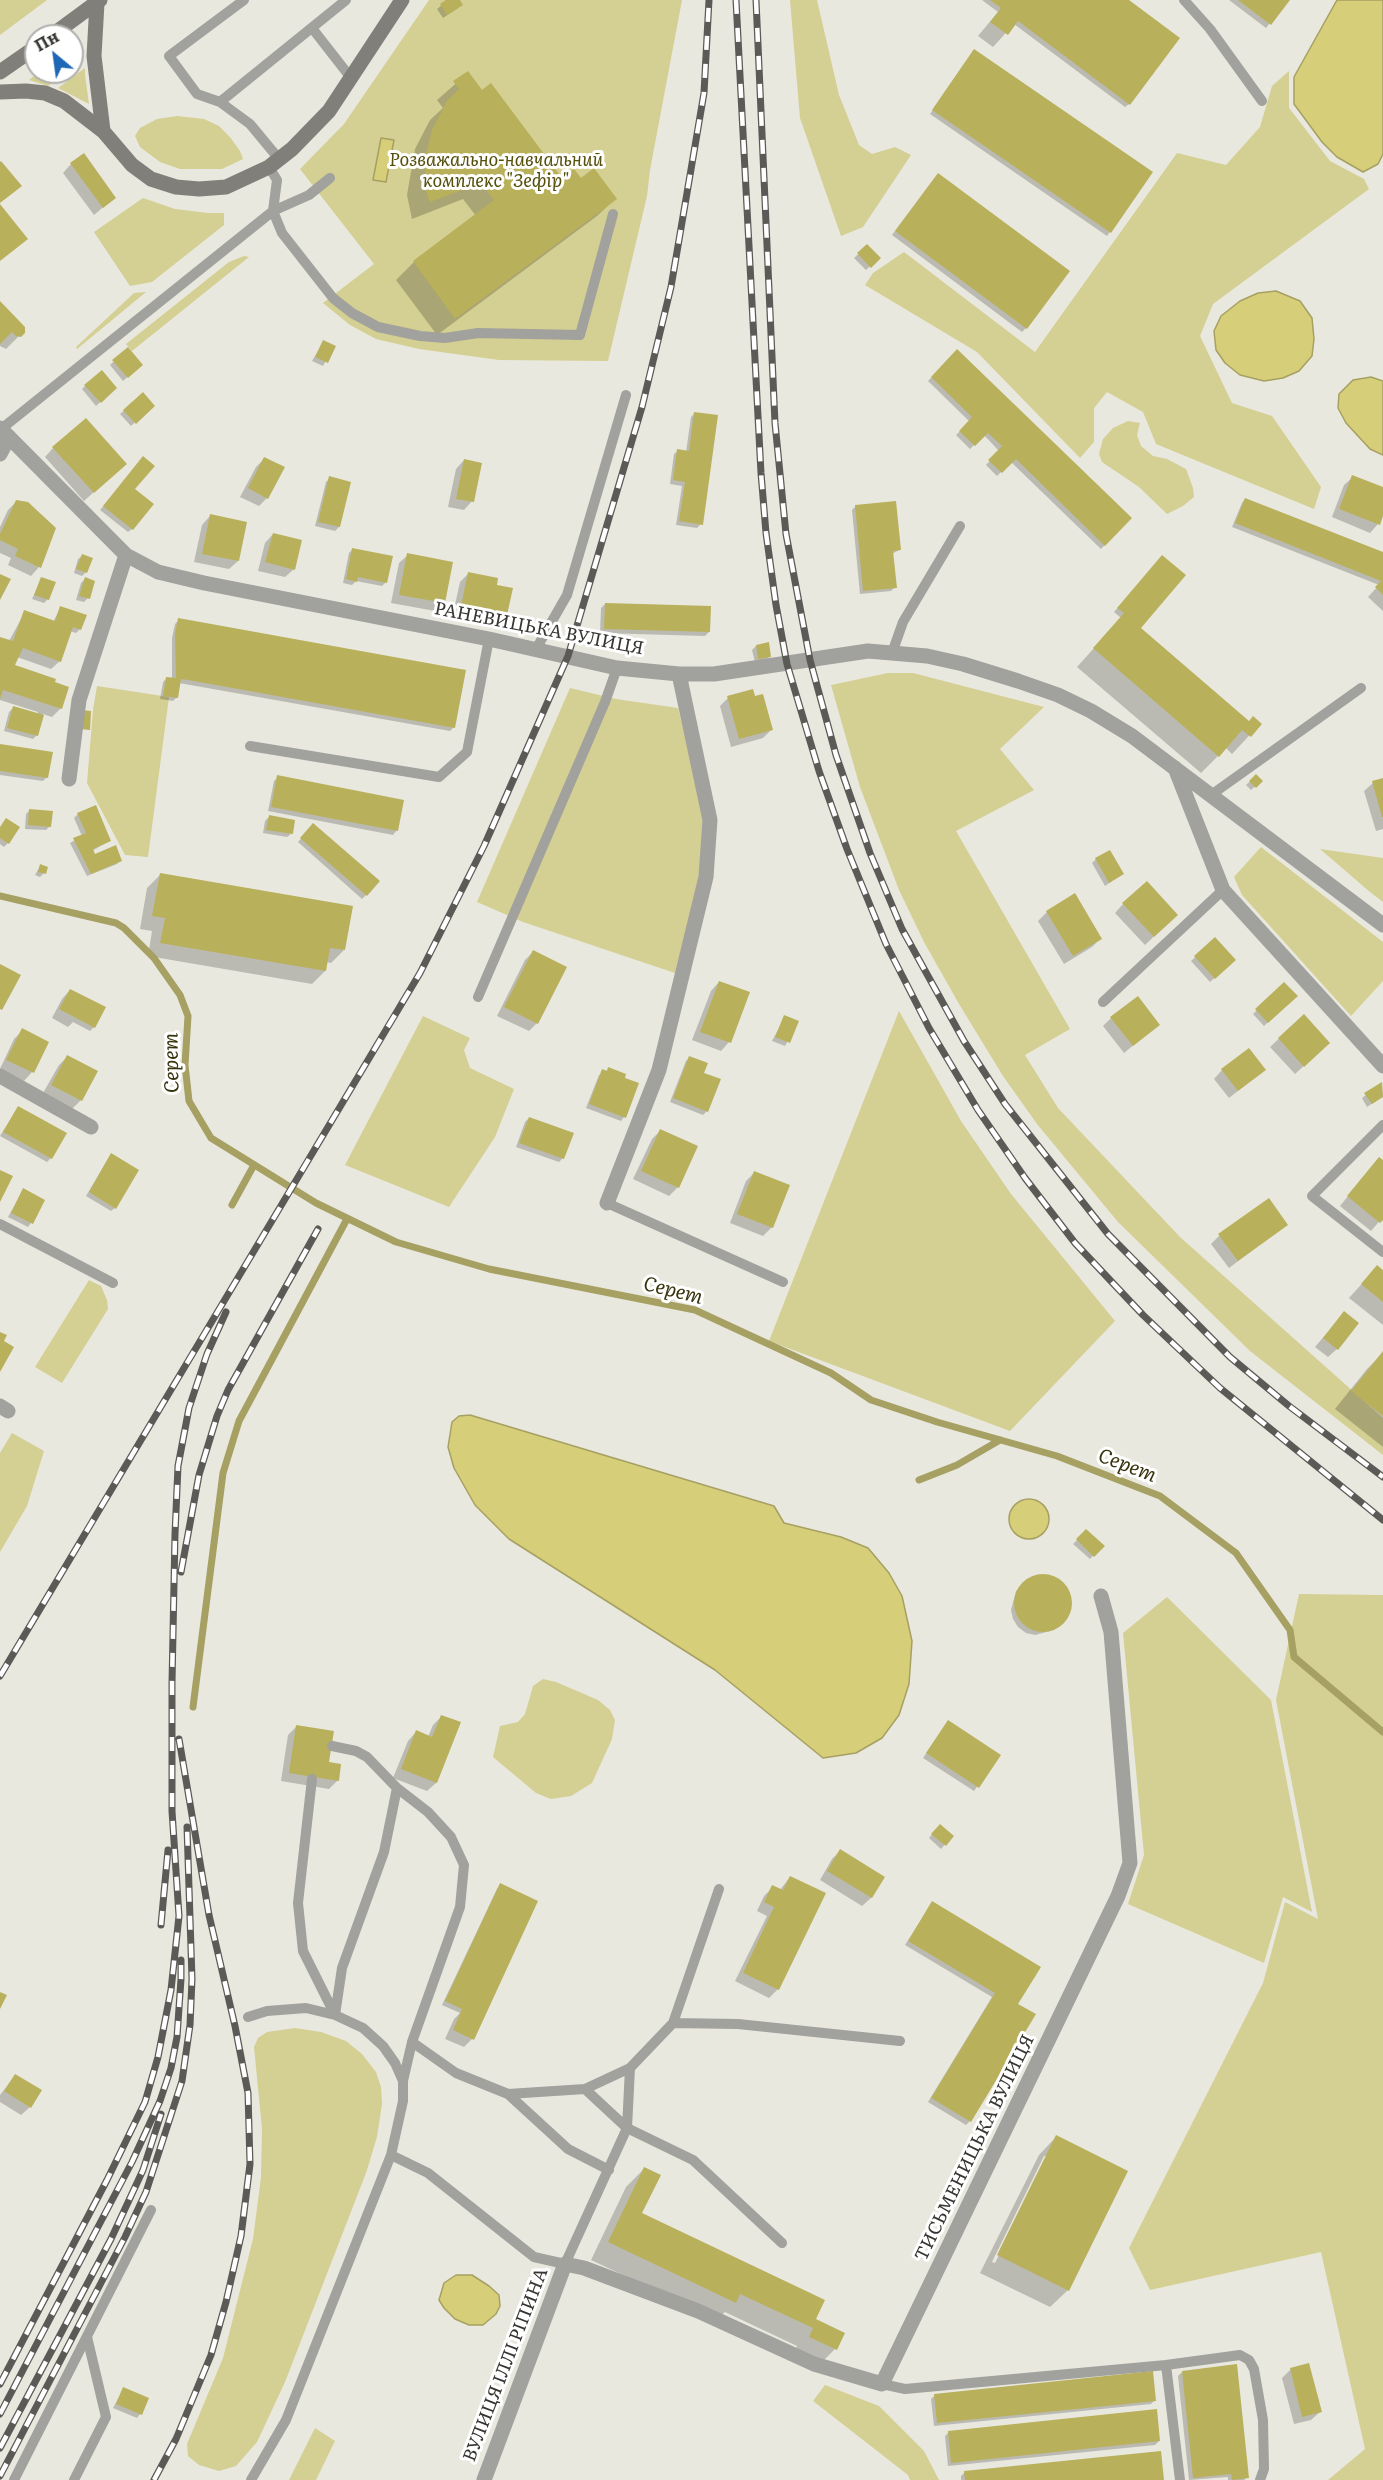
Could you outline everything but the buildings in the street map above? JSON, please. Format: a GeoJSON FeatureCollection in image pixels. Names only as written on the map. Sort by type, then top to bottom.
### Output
{"type":"FeatureCollection","features":[{"type":"Feature","properties":{"kind":"street"},"geometry":{"type":"LineString","coordinates":[[0,92],[45,93],[63,100],[103,131],[132,165],[151,179],[176,187],[199,189],[226,187],[274,163],[292,149],[329,111],[402,0]]}},
{"type":"Feature","properties":{"kind":"street"},"geometry":{"type":"LineString","coordinates":[[67,24],[99,1]]}},
{"type":"Feature","properties":{"kind":"street"},"geometry":{"type":"LineString","coordinates":[[99,1],[94,56],[103,131]]}},
{"type":"Feature","properties":{"kind":"street"},"geometry":{"type":"LineString","coordinates":[[0,72],[24,55]]}},
{"type":"Feature","properties":{"kind":"street"},"geometry":{"type":"LineString","coordinates":[[0,454],[3,432]]}},
{"type":"Feature","properties":{"kind":"street","name":"РАНЕВИЦЬКА ВУЛИЦЯ"},"geometry":{"type":"LineString","coordinates":[[3,432],[126,555],[158,572],[489,639],[617,668],[679,674],[714,674],[867,651],[915,654],[963,664],[1058,695],[1091,711],[1132,736],[1383,926]]}},
{"type":"Feature","properties":{"kind":"street"},"geometry":{"type":"LineString","coordinates":[[69,779],[79,700],[126,555]]}},
{"type":"Feature","properties":{"kind":"street"},"geometry":{"type":"LineString","coordinates":[[607,1203],[659,1070],[706,877],[710,820],[679,674]]}},
{"type":"Feature","properties":{"kind":"street"},"geometry":{"type":"LineString","coordinates":[[1175,768],[1223,890],[1383,1066]]}},
{"type":"Feature","properties":{"kind":"street"},"geometry":{"type":"LineString","coordinates":[[0,1076],[91,1127]]}},
{"type":"Feature","properties":{"kind":"street","name":"ТИСЬМЕНИЦЬКА ВУЛИЦЯ"},"geometry":{"type":"LineString","coordinates":[[882,2384],[1118,1896],[1130,1863],[1111,1632],[1101,1596]]}},
{"type":"Feature","properties":{"kind":"street"},"geometry":{"type":"LineString","coordinates":[[565,2264],[584,2268],[698,2311],[814,2364],[882,2384]]}},
{"type":"Feature","properties":{"kind":"street","name":"ВУЛИЦЯ ІЛЛІ РІПИНА"},"geometry":{"type":"LineString","coordinates":[[484,2480],[565,2264]]}},
{"type":"Feature","properties":{"kind":"lane"},"geometry":{"type":"LineString","coordinates":[[244,0],[169,56],[197,94],[220,102],[250,124],[274,163],[277,180],[273,211],[282,233],[333,298],[352,313],[378,327],[420,336],[445,338],[478,333],[580,335],[613,214]]}},
{"type":"Feature","properties":{"kind":"lane"},"geometry":{"type":"LineString","coordinates":[[220,102],[346,0]]}},
{"type":"Feature","properties":{"kind":"lane"},"geometry":{"type":"LineString","coordinates":[[1184,0],[1210,29],[1262,101]]}},
{"type":"Feature","properties":{"kind":"lane"},"geometry":{"type":"LineString","coordinates":[[312,28],[351,78]]}},
{"type":"Feature","properties":{"kind":"lane"},"geometry":{"type":"LineString","coordinates":[[3,432],[273,211],[309,195],[330,178]]}},
{"type":"Feature","properties":{"kind":"lane"},"geometry":{"type":"LineString","coordinates":[[536,649],[567,595],[626,395]]}},
{"type":"Feature","properties":{"kind":"lane"},"geometry":{"type":"LineString","coordinates":[[892,653],[903,622],[960,526]]}},
{"type":"Feature","properties":{"kind":"lane"},"geometry":{"type":"LineString","coordinates":[[250,746],[439,777],[467,752],[489,639]]}},
{"type":"Feature","properties":{"kind":"lane"},"geometry":{"type":"LineString","coordinates":[[478,997],[605,702],[617,668]]}},
{"type":"Feature","properties":{"kind":"lane"},"geometry":{"type":"LineString","coordinates":[[1211,795],[1361,688]]}},
{"type":"Feature","properties":{"kind":"lane"},"geometry":{"type":"LineString","coordinates":[[1103,1002],[1223,890]]}},
{"type":"Feature","properties":{"kind":"lane"},"geometry":{"type":"LineString","coordinates":[[1383,1125],[1312,1196],[1383,1252]]}},
{"type":"Feature","properties":{"kind":"lane"},"geometry":{"type":"LineString","coordinates":[[607,1203],[783,1282]]}},
{"type":"Feature","properties":{"kind":"lane"},"geometry":{"type":"LineString","coordinates":[[0,1224],[113,1283]]}},
{"type":"Feature","properties":{"kind":"lane"},"geometry":{"type":"LineString","coordinates":[[251,2480],[286,2420],[391,2155],[403,2101],[403,2081],[412,2042],[460,1907],[464,1865],[451,1837],[428,1812],[397,1788],[367,1757],[356,1751],[332,1746]]}},
{"type":"Feature","properties":{"kind":"lane"},"geometry":{"type":"LineString","coordinates":[[312,1779],[298,1904],[303,1951],[335,2015]]}},
{"type":"Feature","properties":{"kind":"lane"},"geometry":{"type":"LineString","coordinates":[[335,2015],[342,1968],[384,1852],[397,1788]]}},
{"type":"Feature","properties":{"kind":"lane"},"geometry":{"type":"LineString","coordinates":[[508,2094],[585,2089],[630,2068],[673,2023],[719,1889]]}},
{"type":"Feature","properties":{"kind":"lane"},"geometry":{"type":"LineString","coordinates":[[248,2017],[267,2011],[306,2008],[335,2015],[363,2028],[383,2046],[395,2063],[403,2081]]}},
{"type":"Feature","properties":{"kind":"lane"},"geometry":{"type":"LineString","coordinates":[[673,2023],[738,2024],[900,2041]]}},
{"type":"Feature","properties":{"kind":"lane"},"geometry":{"type":"LineString","coordinates":[[412,2042],[456,2073],[508,2094],[568,2149],[609,2170]]}},
{"type":"Feature","properties":{"kind":"lane"},"geometry":{"type":"LineString","coordinates":[[391,2155],[428,2173],[534,2257],[565,2264],[627,2128],[630,2068]]}},
{"type":"Feature","properties":{"kind":"lane"},"geometry":{"type":"LineString","coordinates":[[585,2089],[627,2128],[693,2160],[782,2243]]}},
{"type":"Feature","properties":{"kind":"lane"},"geometry":{"type":"LineString","coordinates":[[14,2480],[151,2210]]}},
{"type":"Feature","properties":{"kind":"lane"},"geometry":{"type":"LineString","coordinates":[[74,2480],[106,2417],[87,2337]]}},
{"type":"Feature","properties":{"kind":"lane"},"geometry":{"type":"LineString","coordinates":[[882,2384],[905,2389],[1166,2365],[1240,2355],[1248,2360],[1254,2369],[1263,2420],[1264,2469],[1260,2480]]}},
{"type":"Feature","properties":{"kind":"lane"},"geometry":{"type":"LineString","coordinates":[[1166,2365],[1180,2480]]}},
{"type":"Feature","properties":{"kind":"green space"},"geometry":{"type":"Polygon","coordinates":[[[0,0],[47,0],[0,35],[0,0]]]}},
{"type":"Feature","properties":{"kind":"green space","name":"Розважально-навчальний комплекс \"Зефір\""},"geometry":{"type":"Polygon","coordinates":[[[429,0],[682,0],[647,196],[608,361],[499,360],[419,349],[376,339],[350,325],[323,303],[374,264],[300,169],[344,124],[429,0]]]}},
{"type":"Feature","properties":{"kind":"green space"},"geometry":{"type":"Polygon","coordinates":[[[790,0],[817,0],[839,95],[859,145],[872,154],[895,147],[911,155],[863,227],[841,236],[800,118],[790,0]]]}},
{"type":"Feature","properties":{"kind":"green space"},"geometry":{"type":"Polygon","coordinates":[[[84,69],[89,104],[58,88],[63,84],[84,84],[84,69]]]}},
{"type":"Feature","properties":{"kind":"green space"},"geometry":{"type":"Polygon","coordinates":[[[1289,71],[1289,108],[1330,161],[1364,179],[1369,189],[1213,304],[1200,336],[1232,403],[1272,416],[1321,487],[1314,509],[1156,444],[1143,412],[1107,392],[1094,408],[1094,442],[1080,458],[977,352],[865,285],[873,273],[904,252],[1035,352],[1177,153],[1226,165],[1260,127],[1272,86],[1289,71]]]}},
{"type":"Feature","properties":{"kind":"green space"},"geometry":{"type":"Polygon","coordinates":[[[177,116],[204,119],[219,126],[230,137],[243,159],[222,169],[180,169],[160,162],[140,147],[135,136],[140,128],[157,119],[177,116]]]}},
{"type":"Feature","properties":{"kind":"green space"},"geometry":{"type":"Polygon","coordinates":[[[143,198],[175,209],[224,213],[224,225],[152,282],[130,286],[94,232],[143,198]]]}},
{"type":"Feature","properties":{"kind":"green space"},"geometry":{"type":"Polygon","coordinates":[[[244,256],[249,257],[132,351],[126,344],[229,262],[244,256]]]}},
{"type":"Feature","properties":{"kind":"green space"},"geometry":{"type":"Polygon","coordinates":[[[146,292],[77,349],[76,347],[134,293],[146,292]]]}},
{"type":"Feature","properties":{"kind":"green space"},"geometry":{"type":"Polygon","coordinates":[[[1128,421],[1140,423],[1137,435],[1141,446],[1153,456],[1167,459],[1186,469],[1194,497],[1183,506],[1167,514],[1139,487],[1102,462],[1099,454],[1103,439],[1113,428],[1128,421]]]}},
{"type":"Feature","properties":{"kind":"green space"},"geometry":{"type":"Polygon","coordinates":[[[888,673],[913,673],[1044,707],[1000,749],[1034,790],[956,831],[1070,1029],[1025,1055],[1058,1108],[1180,1237],[1383,1418],[1383,1455],[1250,1351],[1118,1222],[1037,1124],[1003,1076],[924,942],[899,890],[860,787],[831,685],[888,673]]]}},
{"type":"Feature","properties":{"kind":"green space"},"geometry":{"type":"Polygon","coordinates":[[[97,686],[169,697],[148,857],[125,855],[87,783],[97,686]]]}},
{"type":"Feature","properties":{"kind":"green space"},"geometry":{"type":"Polygon","coordinates":[[[570,688],[616,699],[678,708],[705,817],[700,876],[675,973],[523,922],[477,902],[570,688]]]}},
{"type":"Feature","properties":{"kind":"green space"},"geometry":{"type":"Polygon","coordinates":[[[1261,847],[1383,942],[1383,981],[1351,1016],[1242,895],[1234,877],[1261,847]]]}},
{"type":"Feature","properties":{"kind":"green space"},"geometry":{"type":"Polygon","coordinates":[[[1320,849],[1383,858],[1383,902],[1370,892],[1320,849]]]}},
{"type":"Feature","properties":{"kind":"green space"},"geometry":{"type":"Polygon","coordinates":[[[899,1011],[961,1121],[1011,1194],[1115,1321],[1010,1431],[769,1341],[899,1011]]]}},
{"type":"Feature","properties":{"kind":"green space"},"geometry":{"type":"Polygon","coordinates":[[[423,1016],[470,1038],[464,1050],[470,1068],[514,1089],[495,1137],[449,1207],[345,1165],[423,1016]]]}},
{"type":"Feature","properties":{"kind":"green space"},"geometry":{"type":"Polygon","coordinates":[[[89,1280],[101,1286],[108,1309],[62,1383],[35,1367],[89,1280]]]}},
{"type":"Feature","properties":{"kind":"green space"},"geometry":{"type":"Polygon","coordinates":[[[12,1433],[44,1451],[27,1506],[0,1552],[0,1453],[12,1433]]]}},
{"type":"Feature","properties":{"kind":"green space"},"geometry":{"type":"Polygon","coordinates":[[[1299,1594],[1383,1595],[1383,2480],[1328,2480],[1365,2449],[1321,2252],[1150,2290],[1129,2248],[1263,1983],[1285,1902],[1318,1919],[1276,1700],[1299,1594]]]}},
{"type":"Feature","properties":{"kind":"green space"},"geometry":{"type":"Polygon","coordinates":[[[1167,1597],[1271,1700],[1312,1912],[1283,1897],[1264,1963],[1128,1904],[1144,1855],[1123,1633],[1167,1597]]]}},
{"type":"Feature","properties":{"kind":"green space"},"geometry":{"type":"Polygon","coordinates":[[[543,1679],[556,1682],[598,1700],[610,1710],[615,1720],[612,1739],[592,1783],[571,1796],[551,1799],[536,1793],[493,1757],[500,1726],[518,1722],[525,1714],[533,1686],[543,1679]]]}},
{"type":"Feature","properties":{"kind":"green space"},"geometry":{"type":"Polygon","coordinates":[[[295,2028],[321,2032],[346,2041],[362,2054],[376,2072],[381,2087],[382,2104],[377,2137],[366,2173],[285,2382],[257,2442],[236,2466],[219,2471],[199,2465],[188,2456],[187,2444],[223,2358],[253,2239],[261,2177],[262,2129],[254,2047],[258,2038],[267,2032],[295,2028]]]}},
{"type":"Feature","properties":{"kind":"green space"},"geometry":{"type":"Polygon","coordinates":[[[825,2385],[879,2406],[924,2451],[939,2480],[910,2480],[908,2475],[813,2401],[825,2385]]]}},
{"type":"Feature","properties":{"kind":"green space"},"geometry":{"type":"Polygon","coordinates":[[[315,2428],[335,2441],[316,2480],[289,2480],[315,2428]]]}},
{"type":"Feature","properties":{"kind":"shaded area"},"geometry":{"type":"Polygon","coordinates":[[[1337,0],[1383,0],[1383,154],[1378,164],[1363,172],[1337,157],[1322,142],[1294,104],[1294,77],[1337,0]]]}},
{"type":"Feature","properties":{"kind":"shaded area"},"geometry":{"type":"Polygon","coordinates":[[[381,138],[394,140],[386,182],[373,180],[381,138]]]}},
{"type":"Feature","properties":{"kind":"shaded area"},"geometry":{"type":"Polygon","coordinates":[[[1276,291],[1300,301],[1312,318],[1314,339],[1312,356],[1299,371],[1283,378],[1264,381],[1240,375],[1225,363],[1216,350],[1214,331],[1221,316],[1240,301],[1258,293],[1276,291]]]}},
{"type":"Feature","properties":{"kind":"shaded area"},"geometry":{"type":"Polygon","coordinates":[[[1371,377],[1383,381],[1383,455],[1370,449],[1346,423],[1338,408],[1339,394],[1353,380],[1371,377]]]}},
{"type":"Feature","properties":{"kind":"shaded area"},"geometry":{"type":"Polygon","coordinates":[[[470,1415],[774,1506],[784,1523],[841,1537],[868,1548],[889,1573],[902,1596],[912,1641],[909,1684],[899,1715],[882,1738],[856,1753],[823,1758],[715,1670],[509,1539],[475,1505],[454,1468],[448,1447],[452,1422],[459,1416],[470,1415]]]}},
{"type":"Feature","properties":{"kind":"shaded area"},"geometry":{"type":"Polygon","coordinates":[[[1029,1499],[1043,1505],[1049,1519],[1043,1533],[1029,1539],[1015,1533],[1009,1519],[1015,1505],[1029,1499]]]}},
{"type":"Feature","properties":{"kind":"shaded area"},"geometry":{"type":"Polygon","coordinates":[[[456,2275],[472,2275],[499,2295],[500,2306],[496,2314],[483,2325],[469,2325],[455,2319],[439,2300],[444,2283],[456,2275]]]}},
{"type":"Feature","properties":{"kind":"waterway","name":"Серет"},"geometry":{"type":"LineString","coordinates":[[0,896],[116,923],[124,928],[154,958],[180,995],[188,1016],[185,1065],[189,1101],[211,1138],[316,1203],[396,1242],[489,1269],[695,1310],[831,1373],[871,1400],[937,1422],[1057,1456],[1160,1496],[1236,1553],[1290,1630],[1294,1657],[1383,1732]]}},
{"type":"Feature","properties":{"kind":"waterway"},"geometry":{"type":"LineString","coordinates":[[232,1205],[254,1165]]}},
{"type":"Feature","properties":{"kind":"waterway"},"geometry":{"type":"LineString","coordinates":[[193,1707],[223,1473],[239,1421],[347,1219]]}},
{"type":"Feature","properties":{"kind":"waterway"},"geometry":{"type":"LineString","coordinates":[[919,1480],[957,1465],[1000,1440]]}},
{"type":"Feature","properties":{"kind":"railway"},"geometry":{"type":"LineString","coordinates":[[0,1676],[420,973],[484,846],[568,656],[642,407],[671,287],[704,93],[709,0]]}},
{"type":"Feature","properties":{"kind":"railway"},"geometry":{"type":"LineString","coordinates":[[736,0],[761,473],[766,533],[776,605],[787,664],[819,771],[847,849],[886,944],[929,1028],[978,1110],[1025,1178],[1075,1243],[1143,1315],[1220,1388],[1383,1520]]}},
{"type":"Feature","properties":{"kind":"railway"},"geometry":{"type":"LineString","coordinates":[[756,0],[775,423],[786,534],[810,660],[836,755],[870,853],[902,929],[964,1041],[1005,1104],[1108,1234],[1230,1357],[1289,1406],[1383,1477]]}},
{"type":"Feature","properties":{"kind":"railway"},"geometry":{"type":"LineString","coordinates":[[181,1572],[199,1475],[217,1416],[228,1390],[318,1229]]}},
{"type":"Feature","properties":{"kind":"railway"},"geometry":{"type":"LineString","coordinates":[[0,2384],[107,2180],[145,2102],[158,2057],[171,1990],[179,1916],[172,1811],[172,1683],[178,1466],[189,1408],[207,1354],[226,1312]]}},
{"type":"Feature","properties":{"kind":"railway"},"geometry":{"type":"LineString","coordinates":[[154,2480],[176,2439],[211,2355],[241,2236],[250,2164],[248,2093],[209,1915],[179,1739]]}},
{"type":"Feature","properties":{"kind":"railway"},"geometry":{"type":"LineString","coordinates":[[0,2476],[125,2237],[146,2192],[182,2081],[190,2025],[192,1979],[187,1827]]}},
{"type":"Feature","properties":{"kind":"railway"},"geometry":{"type":"LineString","coordinates":[[161,1925],[168,1850]]}},
{"type":"Feature","properties":{"kind":"railway"},"geometry":{"type":"LineString","coordinates":[[0,2414],[132,2162],[160,2101],[171,2068],[177,2037],[181,1960]]}},
{"type":"Feature","properties":{"kind":"railway"},"geometry":{"type":"LineString","coordinates":[[0,2448],[111,2239],[143,2170],[161,2114]]}}]}
